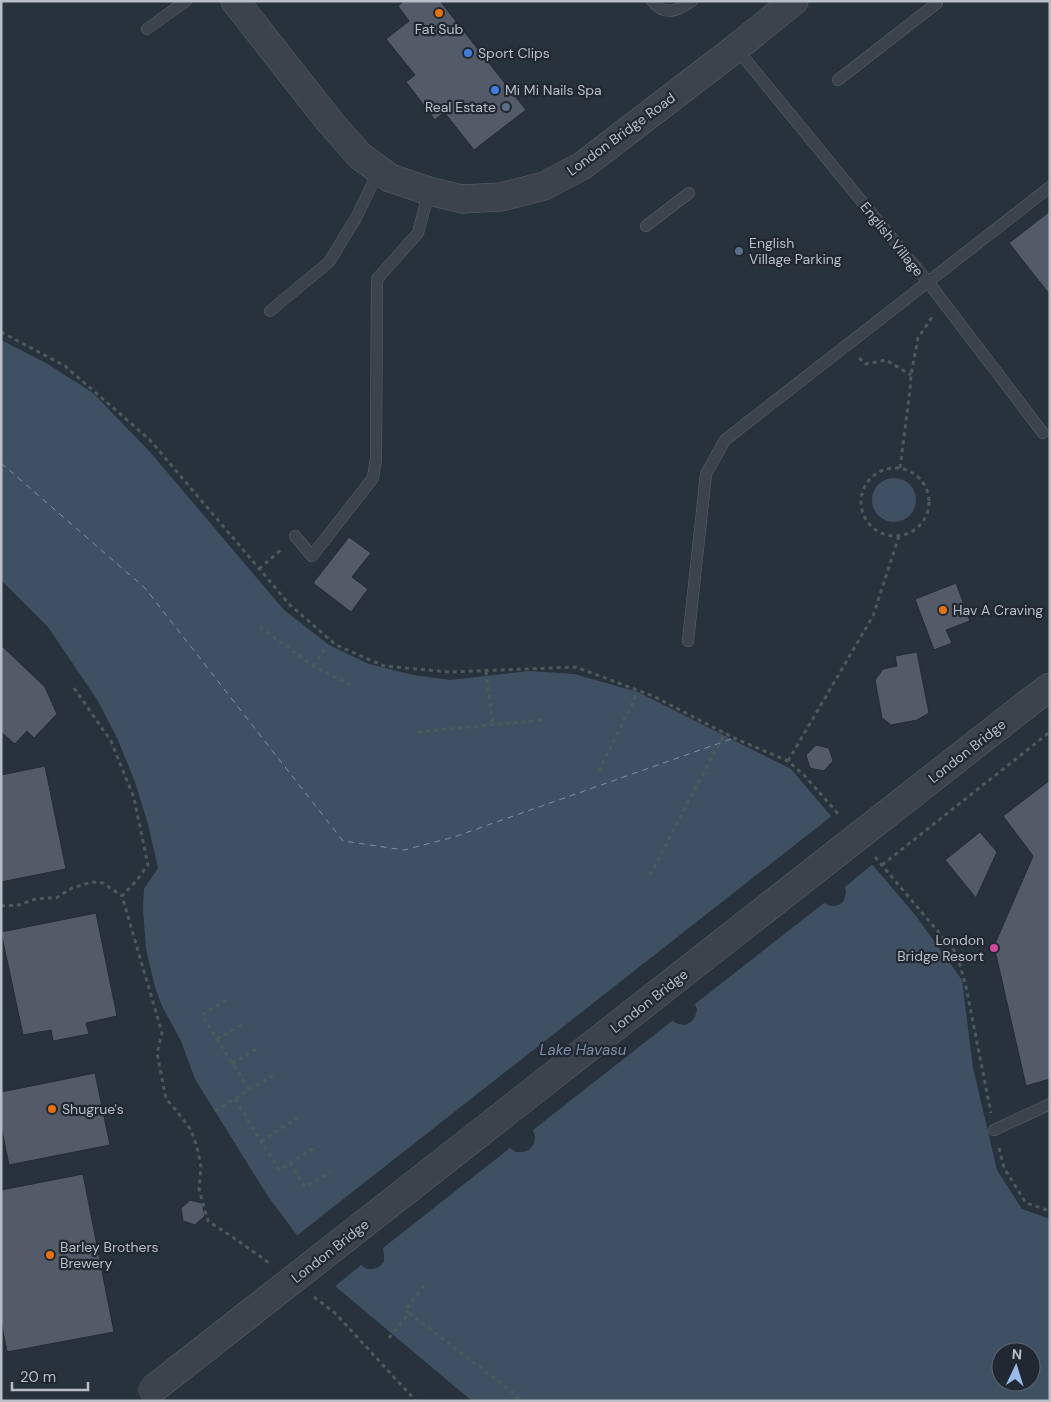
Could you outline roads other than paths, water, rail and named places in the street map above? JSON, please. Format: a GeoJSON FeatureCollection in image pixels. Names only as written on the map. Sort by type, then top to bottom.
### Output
{"type":"FeatureCollection","features":[{"type":"Feature","properties":{"kind":"street","name":"London Bridge Road"},"geometry":{"type":"LineString","coordinates":[[235,1],[330,122],[360,156],[390,178],[429,191],[462,199],[501,197],[544,186],[582,166],[794,1]]}},
{"type":"Feature","properties":{"kind":"street","name":"London Bridge"},"geometry":{"type":"LineString","coordinates":[[145,1395],[1050,687]]}},
{"type":"Feature","properties":{"kind":"lane"},"geometry":{"type":"LineString","coordinates":[[147,29],[186,1]]}},
{"type":"Feature","properties":{"kind":"lane"},"geometry":{"type":"LineString","coordinates":[[652,1],[657,8],[664,12],[672,12],[692,1]]}},
{"type":"Feature","properties":{"kind":"lane"},"geometry":{"type":"LineString","coordinates":[[838,80],[937,3]]}},
{"type":"Feature","properties":{"kind":"lane","name":"English Village"},"geometry":{"type":"LineString","coordinates":[[736,48],[928,282],[1043,433]]}},
{"type":"Feature","properties":{"kind":"lane"},"geometry":{"type":"LineString","coordinates":[[270,310],[329,262],[356,218],[379,170]]}},
{"type":"Feature","properties":{"kind":"lane"},"geometry":{"type":"LineString","coordinates":[[688,641],[706,474],[724,440],[1050,187]]}},
{"type":"Feature","properties":{"kind":"lane"},"geometry":{"type":"LineString","coordinates":[[296,536],[312,556],[373,478],[376,459],[377,279],[418,234],[429,191]]}},
{"type":"Feature","properties":{"kind":"lane"},"geometry":{"type":"LineString","coordinates":[[646,226],[689,193]]}},
{"type":"Feature","properties":{"kind":"lane"},"geometry":{"type":"LineString","coordinates":[[994,1130],[1050,1104]]}},
{"type":"Feature","properties":{"kind":"water","name":"Lake Havasu"},"geometry":{"type":"Polygon","coordinates":[[[1,340],[46,363],[93,393],[150,452],[284,610],[329,645],[369,664],[413,675],[450,680],[529,671],[574,674],[638,692],[791,769],[916,916],[962,980],[973,1068],[997,1170],[1022,1209],[1050,1219],[1050,1401],[472,1401],[335,1286],[267,1195],[195,1079],[181,1041],[162,1006],[155,987],[146,949],[143,909],[144,889],[158,868],[148,824],[135,782],[118,740],[98,701],[48,627],[1,580],[1,340]]]}},
{"type":"Feature","properties":{"kind":"water"},"geometry":{"type":"Polygon","coordinates":[[[898,478],[910,484],[915,491],[915,509],[910,516],[903,521],[890,522],[882,519],[875,512],[872,496],[875,488],[882,481],[898,478]]]}},
{"type":"Feature","properties":{"kind":"place","name":"Fat Sub"},"geometry":{"type":"Point","coordinates":[439,13]}},
{"type":"Feature","properties":{"kind":"place","name":"Sport Clips"},"geometry":{"type":"Point","coordinates":[468,53]}},
{"type":"Feature","properties":{"kind":"place","name":"Mi Mi Nails Spa"},"geometry":{"type":"Point","coordinates":[495,90]}},
{"type":"Feature","properties":{"kind":"place","name":"Real Estate"},"geometry":{"type":"Point","coordinates":[506,107]}},
{"type":"Feature","properties":{"kind":"place","name":"English Village Parking"},"geometry":{"type":"Point","coordinates":[739,251]}},
{"type":"Feature","properties":{"kind":"place","name":"Hav A Craving"},"geometry":{"type":"Point","coordinates":[943,610]}},
{"type":"Feature","properties":{"kind":"place","name":"London Bridge Resort"},"geometry":{"type":"Point","coordinates":[994,948]}},
{"type":"Feature","properties":{"kind":"place","name":"Shugrue's"},"geometry":{"type":"Point","coordinates":[52,1109]}},
{"type":"Feature","properties":{"kind":"place","name":"Barley Brothers Brewery"},"geometry":{"type":"Point","coordinates":[50,1255]}}]}
